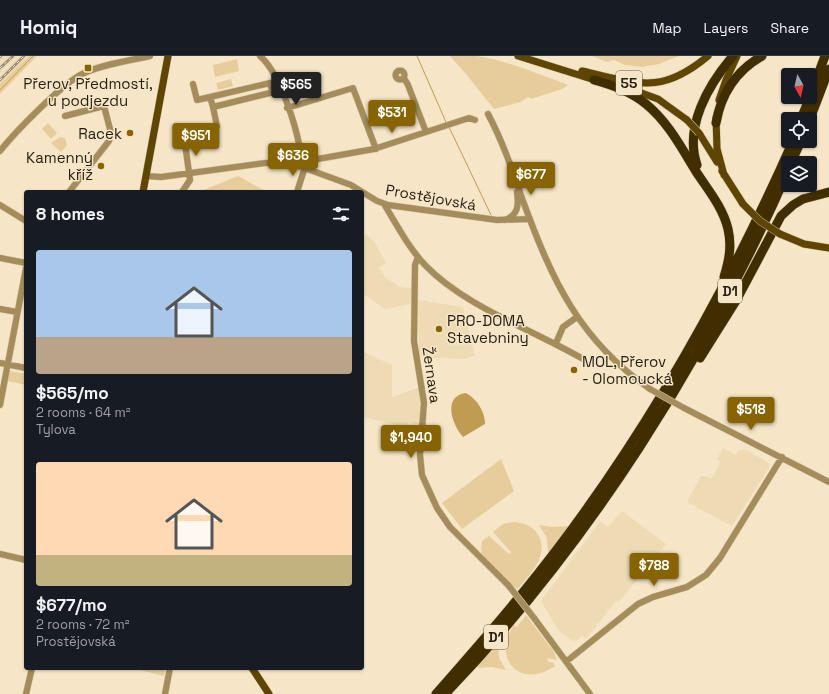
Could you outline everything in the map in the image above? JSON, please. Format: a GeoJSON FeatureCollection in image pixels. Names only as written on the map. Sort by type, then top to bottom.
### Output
{"type":"FeatureCollection","features":[{"type":"Feature","properties":{"kind":"highway"},"geometry":{"type":"LineString","coordinates":[[709,190],[695,160],[692,147],[693,134],[697,120],[709,92],[720,73],[733,56]]}},
{"type":"Feature","properties":{"kind":"highway"},"geometry":{"type":"LineString","coordinates":[[716,123],[723,98],[731,83],[746,67],[762,56]]}},
{"type":"Feature","properties":{"kind":"highway"},"geometry":{"type":"LineString","coordinates":[[817,78],[825,56]]}},
{"type":"Feature","properties":{"kind":"highway"},"geometry":{"type":"LineString","coordinates":[[813,112],[829,70]]}},
{"type":"Feature","properties":{"kind":"highway"},"geometry":{"type":"LineString","coordinates":[[594,80],[628,92],[650,108],[674,135],[709,190],[724,217],[730,242],[728,263],[714,305]]}},
{"type":"Feature","properties":{"kind":"highway","name":"D1"},"geometry":{"type":"LineString","coordinates":[[436,694],[525,591],[573,528],[650,415],[714,305],[766,203],[790,148]]}},
{"type":"Feature","properties":{"kind":"highway","name":"D1"},"geometry":{"type":"LineString","coordinates":[[445,694],[541,584],[592,516],[664,408],[700,347],[743,267],[781,186]]}},
{"type":"Feature","properties":{"kind":"highway"},"geometry":{"type":"LineString","coordinates":[[664,408],[696,364],[730,311],[781,216],[793,205],[803,199],[829,192]]}},
{"type":"Feature","properties":{"kind":"main road"},"geometry":{"type":"LineString","coordinates":[[143,190],[168,56]]}},
{"type":"Feature","properties":{"kind":"main road","name":"55"},"geometry":{"type":"LineString","coordinates":[[518,56],[628,82],[649,84],[679,76],[708,56]]}},
{"type":"Feature","properties":{"kind":"main road","name":"55"},"geometry":{"type":"LineString","coordinates":[[724,175],[717,149],[716,123],[722,91],[738,56]]}},
{"type":"Feature","properties":{"kind":"main road","name":"55"},"geometry":{"type":"LineString","coordinates":[[545,63],[594,80],[650,96],[669,106],[687,120],[699,133],[743,204],[760,221],[780,234],[804,244],[829,248]]}},
{"type":"Feature","properties":{"kind":"main road"},"geometry":{"type":"LineString","coordinates":[[253,670],[269,694]]}},
{"type":"Feature","properties":{"kind":"street"},"geometry":{"type":"LineString","coordinates":[[0,151],[48,102],[79,76],[95,69],[150,56]]}},
{"type":"Feature","properties":{"kind":"street"},"geometry":{"type":"LineString","coordinates":[[260,56],[274,72],[282,90],[296,136],[302,165],[297,190]]}},
{"type":"Feature","properties":{"kind":"street"},"geometry":{"type":"LineString","coordinates":[[404,78],[426,132]]}},
{"type":"Feature","properties":{"kind":"street"},"geometry":{"type":"LineString","coordinates":[[193,84],[197,100],[270,83],[273,93]]}},
{"type":"Feature","properties":{"kind":"street"},"geometry":{"type":"LineString","coordinates":[[288,108],[353,88],[376,149]]}},
{"type":"Feature","properties":{"kind":"street"},"geometry":{"type":"LineString","coordinates":[[213,107],[282,90]]}},
{"type":"Feature","properties":{"kind":"street"},"geometry":{"type":"LineString","coordinates":[[210,97],[217,126]]}},
{"type":"Feature","properties":{"kind":"street"},"geometry":{"type":"LineString","coordinates":[[66,116],[112,104]]}},
{"type":"Feature","properties":{"kind":"street"},"geometry":{"type":"LineString","coordinates":[[71,190],[108,141],[111,133],[104,106]]}},
{"type":"Feature","properties":{"kind":"street"},"geometry":{"type":"LineString","coordinates":[[488,114],[556,281],[577,317],[610,357],[650,389],[829,482]]}},
{"type":"Feature","properties":{"kind":"street"},"geometry":{"type":"LineString","coordinates":[[302,165],[376,149],[469,118],[475,120]]}},
{"type":"Feature","properties":{"kind":"street"},"geometry":{"type":"LineString","coordinates":[[184,190],[189,184],[184,136],[192,134]]}},
{"type":"Feature","properties":{"kind":"street","name":"Prostějovská"},"geometry":{"type":"LineString","coordinates":[[146,176],[157,177],[276,162],[302,165],[361,190]]}},
{"type":"Feature","properties":{"kind":"street"},"geometry":{"type":"LineString","coordinates":[[504,221],[512,216],[518,207],[515,179]]}},
{"type":"Feature","properties":{"kind":"street","name":"Prostějovská"},"geometry":{"type":"LineString","coordinates":[[364,192],[384,204],[504,221],[530,220]]}},
{"type":"Feature","properties":{"kind":"street"},"geometry":{"type":"LineString","coordinates":[[384,204],[418,257],[438,276],[461,294],[583,358]]}},
{"type":"Feature","properties":{"kind":"street"},"geometry":{"type":"LineString","coordinates":[[0,205],[24,220]]}},
{"type":"Feature","properties":{"kind":"street","name":"Žernava"},"geometry":{"type":"LineString","coordinates":[[418,257],[416,266],[414,341],[424,403],[420,456],[422,475],[437,508],[450,527],[509,586],[567,661],[590,694]]}},
{"type":"Feature","properties":{"kind":"street"},"geometry":{"type":"LineString","coordinates":[[0,258],[24,263]]}},
{"type":"Feature","properties":{"kind":"street"},"geometry":{"type":"LineString","coordinates":[[0,405],[24,278]]}},
{"type":"Feature","properties":{"kind":"street"},"geometry":{"type":"LineString","coordinates":[[0,309],[17,312]]}},
{"type":"Feature","properties":{"kind":"street"},"geometry":{"type":"LineString","coordinates":[[556,343],[563,327],[577,317]]}},
{"type":"Feature","properties":{"kind":"street"},"geometry":{"type":"LineString","coordinates":[[0,363],[24,368]]}},
{"type":"Feature","properties":{"kind":"street"},"geometry":{"type":"LineString","coordinates":[[567,661],[638,604],[653,597],[687,587],[706,575],[720,558],[782,457]]}},
{"type":"Feature","properties":{"kind":"street"},"geometry":{"type":"LineString","coordinates":[[0,554],[24,560]]}},
{"type":"Feature","properties":{"kind":"street"},"geometry":{"type":"LineString","coordinates":[[26,694],[32,670]]}},
{"type":"Feature","properties":{"kind":"street"},"geometry":{"type":"LineString","coordinates":[[165,694],[170,670]]}},
{"type":"Feature","properties":{"kind":"shaded area"},"geometry":{"type":"Polygon","coordinates":[[[0,56],[18,56],[0,73],[0,56]]]}},
{"type":"Feature","properties":{"kind":"shaded area"},"geometry":{"type":"Polygon","coordinates":[[[19,56],[29,56],[0,84],[0,75],[19,56]]]}},
{"type":"Feature","properties":{"kind":"shaded area"},"geometry":{"type":"Polygon","coordinates":[[[29,56],[37,56],[0,94],[0,84],[29,56]]]}},
{"type":"Feature","properties":{"kind":"shaded area"},"geometry":{"type":"Polygon","coordinates":[[[450,56],[477,56],[489,58],[523,68],[568,85],[562,89],[531,99],[528,97],[520,102],[494,109],[450,56]]]}},
{"type":"Feature","properties":{"kind":"shaded area"},"geometry":{"type":"Polygon","coordinates":[[[592,56],[679,56],[659,64],[642,67],[625,65],[614,60],[607,62],[592,56]]]}},
{"type":"Feature","properties":{"kind":"shaded area"},"geometry":{"type":"Polygon","coordinates":[[[237,59],[239,71],[215,77],[213,65],[237,59]]]}},
{"type":"Feature","properties":{"kind":"shaded area"},"geometry":{"type":"Polygon","coordinates":[[[231,79],[233,86],[218,90],[216,83],[231,79]]]}},
{"type":"Feature","properties":{"kind":"shaded area"},"geometry":{"type":"Polygon","coordinates":[[[48,123],[57,133],[51,139],[42,129],[48,123]]]}},
{"type":"Feature","properties":{"kind":"shaded area"},"geometry":{"type":"Polygon","coordinates":[[[60,137],[65,138],[67,145],[61,152],[51,143],[60,137]]]}},
{"type":"Feature","properties":{"kind":"shaded area"},"geometry":{"type":"Polygon","coordinates":[[[238,176],[263,190],[203,190],[238,176]]]}},
{"type":"Feature","properties":{"kind":"shaded area"},"geometry":{"type":"Polygon","coordinates":[[[366,234],[374,241],[386,263],[379,268],[386,278],[400,287],[411,288],[411,304],[385,309],[364,294],[364,238],[366,234]]]}},
{"type":"Feature","properties":{"kind":"shaded area"},"geometry":{"type":"Polygon","coordinates":[[[418,300],[463,307],[475,356],[464,359],[419,357],[418,300]]]}},
{"type":"Feature","properties":{"kind":"shaded area"},"geometry":{"type":"Polygon","coordinates":[[[364,352],[392,365],[392,397],[424,386],[427,398],[426,427],[408,422],[406,427],[364,417],[364,352]]]}},
{"type":"Feature","properties":{"kind":"shaded area"},"geometry":{"type":"Polygon","coordinates":[[[10,371],[24,374],[24,385],[8,381],[10,371]]]}},
{"type":"Feature","properties":{"kind":"shaded area"},"geometry":{"type":"Polygon","coordinates":[[[466,393],[480,406],[484,415],[485,424],[463,437],[455,425],[451,412],[454,399],[459,395],[466,393]]]}},
{"type":"Feature","properties":{"kind":"shaded area"},"geometry":{"type":"Polygon","coordinates":[[[723,448],[736,455],[738,451],[745,449],[769,463],[769,468],[732,526],[687,502],[701,476],[712,478],[721,462],[717,459],[723,448]]]}},
{"type":"Feature","properties":{"kind":"shaded area"},"geometry":{"type":"Polygon","coordinates":[[[501,459],[514,491],[462,529],[442,503],[501,459]]]}},
{"type":"Feature","properties":{"kind":"shaded area"},"geometry":{"type":"Polygon","coordinates":[[[622,511],[666,544],[618,603],[616,601],[586,639],[582,635],[578,640],[572,641],[558,630],[541,601],[600,521],[608,527],[622,511]]]}},
{"type":"Feature","properties":{"kind":"shaded area"},"geometry":{"type":"Polygon","coordinates":[[[515,522],[528,525],[533,528],[541,541],[542,548],[533,570],[518,589],[508,582],[482,555],[481,547],[482,541],[489,536],[509,554],[511,552],[493,532],[503,524],[515,522]]]}},
{"type":"Feature","properties":{"kind":"shaded area"},"geometry":{"type":"Polygon","coordinates":[[[539,525],[553,527],[569,526],[548,553],[547,538],[539,525]]]}},
{"type":"Feature","properties":{"kind":"shaded area"},"geometry":{"type":"Polygon","coordinates":[[[526,615],[554,652],[557,660],[548,658],[547,661],[554,663],[555,666],[543,673],[521,673],[513,667],[508,659],[506,649],[508,638],[514,625],[517,627],[526,615]]]}},
{"type":"Feature","properties":{"kind":"shaded area"},"geometry":{"type":"Polygon","coordinates":[[[498,642],[499,658],[506,670],[492,667],[477,667],[498,642]]]}},
{"type":"Feature","properties":{"kind":"shaded area"},"geometry":{"type":"Polygon","coordinates":[[[140,670],[165,670],[164,676],[140,670]]]}},
{"type":"Feature","properties":{"kind":"waterway"},"geometry":{"type":"LineString","coordinates":[[0,90],[33,56]]}},
{"type":"Feature","properties":{"kind":"waterway"},"geometry":{"type":"LineString","coordinates":[[417,56],[446,122]]}},
{"type":"Feature","properties":{"kind":"waterway"},"geometry":{"type":"LineString","coordinates":[[449,127],[491,215]]}},
{"type":"Feature","properties":{"kind":"railway"},"geometry":{"type":"LineString","coordinates":[[0,68],[13,56]]}},
{"type":"Feature","properties":{"kind":"railway"},"geometry":{"type":"LineString","coordinates":[[0,80],[24,56]]}},
{"type":"Feature","properties":{"kind":"place","name":"Přerov, Předmostí, u podjezdu"},"geometry":{"type":"Point","coordinates":[88,68]}},
{"type":"Feature","properties":{"kind":"place","name":"Racek"},"geometry":{"type":"Point","coordinates":[130,133]}},
{"type":"Feature","properties":{"kind":"place","name":"Kamenný kříž"},"geometry":{"type":"Point","coordinates":[101,166]}},
{"type":"Feature","properties":{"kind":"place","name":"PRO-DOMA Stavebniny"},"geometry":{"type":"Point","coordinates":[439,329]}},
{"type":"Feature","properties":{"kind":"place","name":"MOL, Přerov - Olomoucká"},"geometry":{"type":"Point","coordinates":[574,370]}}]}
